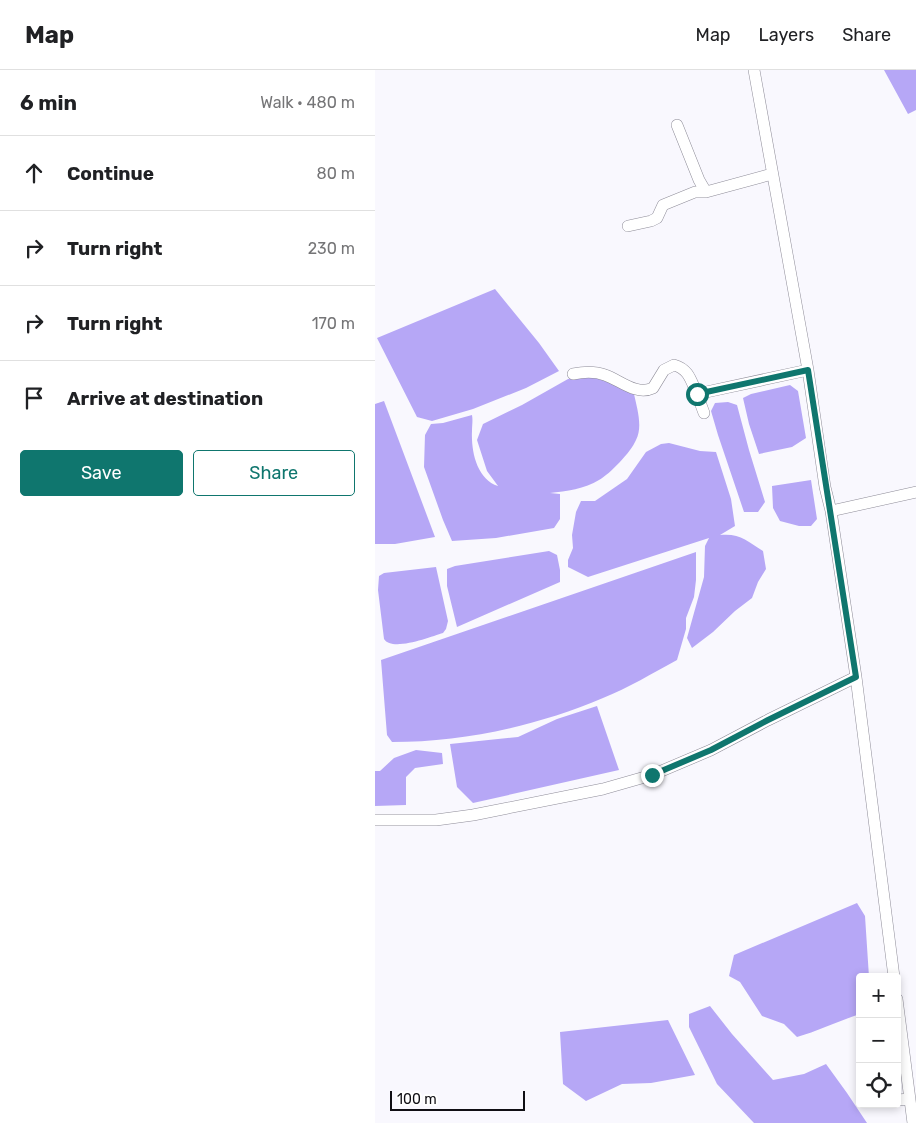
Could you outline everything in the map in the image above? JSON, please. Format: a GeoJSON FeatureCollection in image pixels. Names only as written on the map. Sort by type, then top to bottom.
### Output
{"type":"FeatureCollection","features":[{"type":"Feature","properties":{"kind":"street"},"geometry":{"type":"LineString","coordinates":[[754,70],[808,370],[831,511],[856,677],[893,973]]}},
{"type":"Feature","properties":{"kind":"street"},"geometry":{"type":"LineString","coordinates":[[677,125],[699,180],[706,192]]}},
{"type":"Feature","properties":{"kind":"street"},"geometry":{"type":"LineString","coordinates":[[628,226],[651,222],[657,218],[663,205],[695,192],[706,192],[772,174]]}},
{"type":"Feature","properties":{"kind":"street"},"geometry":{"type":"LineString","coordinates":[[573,374],[599,373],[631,388],[645,390],[653,388],[664,370],[674,365],[683,369],[688,374],[704,413]]}},
{"type":"Feature","properties":{"kind":"street"},"geometry":{"type":"LineString","coordinates":[[697,394],[808,370]]}},
{"type":"Feature","properties":{"kind":"street"},"geometry":{"type":"LineString","coordinates":[[831,511],[916,492]]}},
{"type":"Feature","properties":{"kind":"street"},"geometry":{"type":"LineString","coordinates":[[375,820],[436,820],[473,815],[603,789],[652,775],[711,750],[856,677]]}},
{"type":"Feature","properties":{"kind":"street"},"geometry":{"type":"LineString","coordinates":[[899,1018],[913,1123]]}},
{"type":"Feature","properties":{"kind":"street"},"geometry":{"type":"LineString","coordinates":[[901,1100],[910,1099]]}},
{"type":"Feature","properties":{"kind":"shaded area"},"geometry":{"type":"Polygon","coordinates":[[[884,70],[916,70],[916,110],[908,114],[884,70]]]}},
{"type":"Feature","properties":{"kind":"shaded area"},"geometry":{"type":"Polygon","coordinates":[[[495,289],[559,371],[526,388],[473,409],[432,421],[417,417],[377,338],[495,289]]]}},
{"type":"Feature","properties":{"kind":"shaded area"},"geometry":{"type":"Polygon","coordinates":[[[589,375],[611,381],[634,394],[639,417],[639,429],[636,440],[625,456],[609,473],[588,486],[550,493],[560,494],[560,519],[554,528],[496,538],[452,541],[424,467],[425,435],[431,424],[443,423],[472,415],[474,456],[480,471],[498,486],[487,471],[477,440],[483,424],[568,379],[589,375]]]}},
{"type":"Feature","properties":{"kind":"shaded area"},"geometry":{"type":"Polygon","coordinates":[[[790,385],[798,391],[806,438],[792,447],[759,454],[743,398],[751,394],[790,385]]]}},
{"type":"Feature","properties":{"kind":"shaded area"},"geometry":{"type":"Polygon","coordinates":[[[384,401],[435,537],[395,544],[375,544],[375,404],[384,401]]]}},
{"type":"Feature","properties":{"kind":"shaded area"},"geometry":{"type":"Polygon","coordinates":[[[728,402],[737,405],[765,502],[758,512],[744,512],[711,411],[715,403],[728,402]]]}},
{"type":"Feature","properties":{"kind":"shaded area"},"geometry":{"type":"Polygon","coordinates":[[[669,443],[700,451],[716,452],[731,499],[735,526],[720,535],[733,535],[748,541],[763,551],[766,569],[758,582],[752,598],[692,648],[687,638],[704,577],[705,546],[709,538],[588,577],[568,567],[568,560],[573,548],[572,535],[576,512],[581,501],[595,501],[627,479],[646,452],[661,444],[669,443]]]}},
{"type":"Feature","properties":{"kind":"shaded area"},"geometry":{"type":"Polygon","coordinates":[[[811,480],[817,519],[811,526],[799,526],[780,521],[773,508],[772,486],[811,480]]]}},
{"type":"Feature","properties":{"kind":"shaded area"},"geometry":{"type":"Polygon","coordinates":[[[549,551],[557,555],[560,582],[457,627],[447,586],[447,569],[455,566],[549,551]]]}},
{"type":"Feature","properties":{"kind":"shaded area"},"geometry":{"type":"Polygon","coordinates":[[[696,552],[694,597],[686,618],[686,629],[677,660],[612,694],[578,708],[526,724],[446,739],[392,742],[387,735],[381,660],[696,552]]]}},
{"type":"Feature","properties":{"kind":"shaded area"},"geometry":{"type":"Polygon","coordinates":[[[436,567],[448,621],[446,629],[443,633],[421,640],[403,644],[388,643],[384,639],[378,590],[379,576],[384,573],[436,567]]]}},
{"type":"Feature","properties":{"kind":"shaded area"},"geometry":{"type":"Polygon","coordinates":[[[597,706],[619,770],[473,803],[457,787],[450,744],[518,737],[557,719],[597,706]]]}},
{"type":"Feature","properties":{"kind":"shaded area"},"geometry":{"type":"Polygon","coordinates":[[[416,750],[442,753],[443,764],[415,768],[406,777],[406,805],[375,806],[375,771],[380,771],[394,758],[416,750]]]}},
{"type":"Feature","properties":{"kind":"shaded area"},"geometry":{"type":"Polygon","coordinates":[[[857,903],[865,916],[869,973],[856,973],[856,1016],[797,1037],[784,1024],[762,1016],[740,982],[729,976],[734,955],[857,903]]]}},
{"type":"Feature","properties":{"kind":"shaded area"},"geometry":{"type":"Polygon","coordinates":[[[710,1006],[773,1080],[804,1074],[826,1064],[867,1123],[754,1123],[717,1084],[689,1027],[689,1014],[710,1006]]]}},
{"type":"Feature","properties":{"kind":"shaded area"},"geometry":{"type":"Polygon","coordinates":[[[668,1020],[695,1075],[651,1083],[622,1084],[586,1101],[563,1084],[560,1032],[668,1020]]]}},
{"type":"Feature","properties":{"kind":"route"},"geometry":{"type":"LineString","coordinates":[[652,775],[711,750],[856,677],[808,370],[697,394]]}}]}
